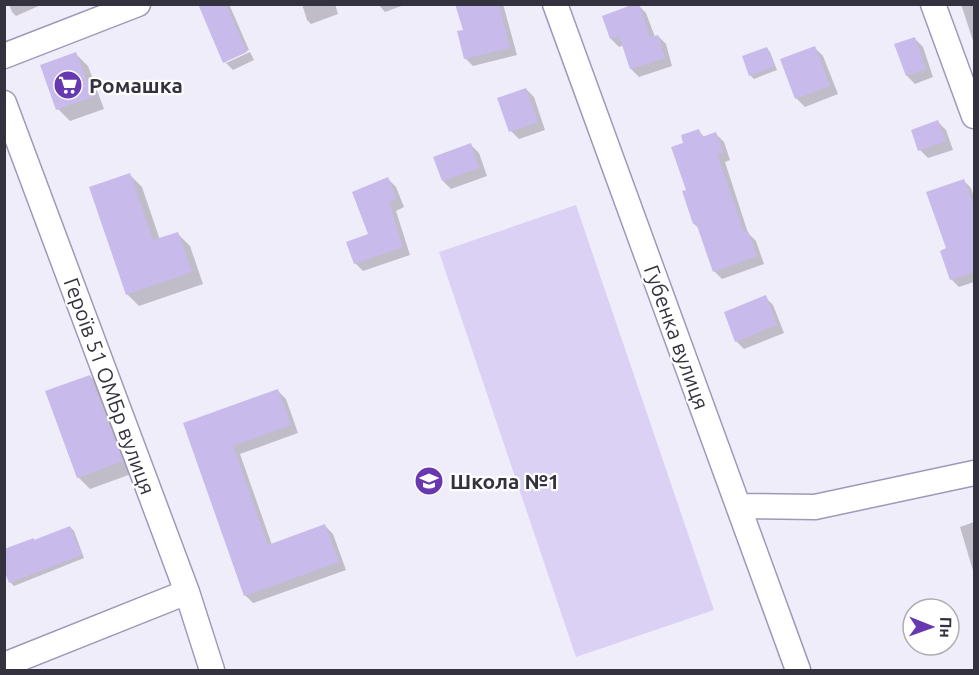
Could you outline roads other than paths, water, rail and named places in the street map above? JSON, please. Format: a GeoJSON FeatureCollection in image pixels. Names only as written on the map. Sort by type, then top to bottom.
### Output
{"type":"FeatureCollection","features":[{"type":"Feature","properties":{"kind":"street"},"geometry":{"type":"LineString","coordinates":[[4,56],[138,4]]}},
{"type":"Feature","properties":{"kind":"street","name":"Губенка вулиця"},"geometry":{"type":"LineString","coordinates":[[555,4],[798,670]]}},
{"type":"Feature","properties":{"kind":"street"},"geometry":{"type":"LineString","coordinates":[[933,4],[975,116]]}},
{"type":"Feature","properties":{"kind":"street","name":"Героїв 51 ОМБр вулиця"},"geometry":{"type":"LineString","coordinates":[[4,104],[187,592],[212,670]]}},
{"type":"Feature","properties":{"kind":"street"},"geometry":{"type":"LineString","coordinates":[[739,506],[815,507],[975,473]]}},
{"type":"Feature","properties":{"kind":"street"},"geometry":{"type":"LineString","coordinates":[[4,665],[187,592]]}},
{"type":"Feature","properties":{"kind":"place","name":"Ромашка"},"geometry":{"type":"Point","coordinates":[68,85]}},
{"type":"Feature","properties":{"kind":"place","name":"Школа №1"},"geometry":{"type":"Point","coordinates":[429,481]}}]}
